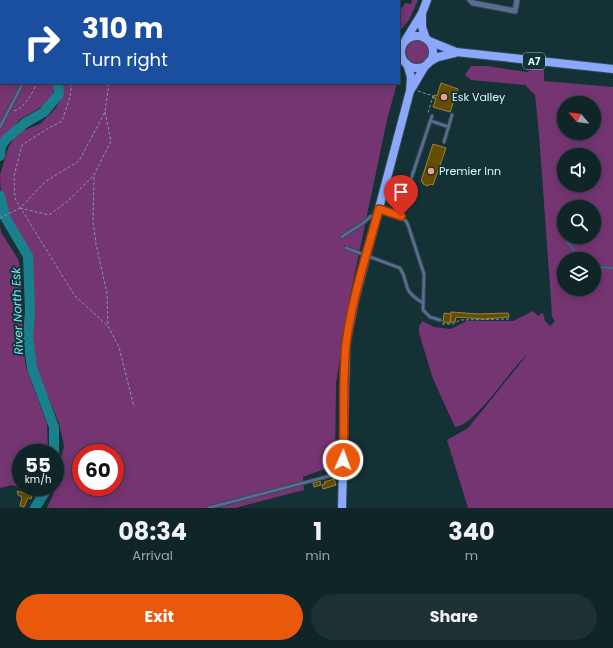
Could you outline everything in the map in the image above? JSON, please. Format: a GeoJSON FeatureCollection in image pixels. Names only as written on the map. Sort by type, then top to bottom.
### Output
{"type":"FeatureCollection","features":[{"type":"Feature","properties":{"kind":"main road"},"geometry":{"type":"LineString","coordinates":[[414,91],[411,77],[400,52],[403,43],[422,13],[427,0]]}},
{"type":"Feature","properties":{"kind":"main road"},"geometry":{"type":"LineString","coordinates":[[342,508],[346,344],[355,299],[379,209],[414,91],[433,52],[422,27],[422,13]]}},
{"type":"Feature","properties":{"kind":"main road"},"geometry":{"type":"LineString","coordinates":[[403,43],[414,36],[428,40]]}},
{"type":"Feature","properties":{"kind":"main road","name":"A7"},"geometry":{"type":"LineString","coordinates":[[428,40],[456,52],[613,69]]}},
{"type":"Feature","properties":{"kind":"main road","name":"A7"},"geometry":{"type":"LineString","coordinates":[[427,64],[438,57],[456,52]]}},
{"type":"Feature","properties":{"kind":"main road"},"geometry":{"type":"LineString","coordinates":[[403,61],[419,68],[427,64]]}},
{"type":"Feature","properties":{"kind":"street"},"geometry":{"type":"LineString","coordinates":[[470,0],[473,3],[515,10],[517,0]]}},
{"type":"Feature","properties":{"kind":"lane"},"geometry":{"type":"LineString","coordinates":[[0,127],[22,84]]}},
{"type":"Feature","properties":{"kind":"lane"},"geometry":{"type":"LineString","coordinates":[[395,213],[406,194],[432,116]]}},
{"type":"Feature","properties":{"kind":"lane"},"geometry":{"type":"LineString","coordinates":[[444,142],[452,116]]}},
{"type":"Feature","properties":{"kind":"lane"},"geometry":{"type":"LineString","coordinates":[[431,121],[449,126]]}},
{"type":"Feature","properties":{"kind":"lane"},"geometry":{"type":"LineString","coordinates":[[379,209],[395,213],[406,221],[424,274],[424,313],[434,319],[440,320]]}},
{"type":"Feature","properties":{"kind":"lane"},"geometry":{"type":"LineString","coordinates":[[342,237],[350,230],[363,226],[372,216],[377,218]]}},
{"type":"Feature","properties":{"kind":"lane"},"geometry":{"type":"LineString","coordinates":[[346,248],[400,268],[404,274],[408,291],[412,296],[423,303]]}},
{"type":"Feature","properties":{"kind":"lane"},"geometry":{"type":"LineString","coordinates":[[208,508],[343,473]]}},
{"type":"Feature","properties":{"kind":"path"},"geometry":{"type":"LineString","coordinates":[[7,113],[17,110],[31,95],[36,84]]}},
{"type":"Feature","properties":{"kind":"path"},"geometry":{"type":"LineString","coordinates":[[72,84],[70,97],[62,122],[47,129],[22,145],[14,176],[15,199],[75,296],[108,326],[119,347],[134,407]]}},
{"type":"Feature","properties":{"kind":"path"},"geometry":{"type":"LineString","coordinates":[[20,208],[49,215],[68,201],[94,176],[111,141],[105,112],[109,84]]}},
{"type":"Feature","properties":{"kind":"path"},"geometry":{"type":"LineString","coordinates":[[414,91],[433,96],[428,113],[432,116]]}},
{"type":"Feature","properties":{"kind":"path"},"geometry":{"type":"LineString","coordinates":[[0,218],[20,208],[46,181],[79,161],[105,112]]}},
{"type":"Feature","properties":{"kind":"path"},"geometry":{"type":"LineString","coordinates":[[94,176],[93,220],[96,244],[107,293],[108,326]]}},
{"type":"Feature","properties":{"kind":"path"},"geometry":{"type":"LineString","coordinates":[[440,320],[440,323],[448,325],[460,320],[510,319]]}},
{"type":"Feature","properties":{"kind":"shaded area"},"geometry":{"type":"Polygon","coordinates":[[[412,0],[418,0],[409,20],[400,31],[400,10],[405,3],[411,4],[412,0]]]}},
{"type":"Feature","properties":{"kind":"shaded area"},"geometry":{"type":"Polygon","coordinates":[[[417,39],[425,43],[429,51],[425,59],[417,63],[409,59],[405,51],[409,43],[417,39]]]}},
{"type":"Feature","properties":{"kind":"shaded area"},"geometry":{"type":"Polygon","coordinates":[[[471,66],[487,66],[527,72],[535,68],[544,69],[544,81],[613,87],[613,508],[468,508],[447,440],[468,428],[527,355],[473,417],[463,424],[455,427],[433,379],[419,333],[419,326],[423,321],[434,327],[451,329],[467,321],[513,321],[533,311],[538,316],[543,313],[545,321],[550,326],[555,321],[552,317],[535,95],[525,85],[471,80],[465,75],[471,66]]]}},
{"type":"Feature","properties":{"kind":"shaded area"},"geometry":{"type":"Polygon","coordinates":[[[0,84],[56,84],[48,103],[19,120],[0,144],[0,84]]]}},
{"type":"Feature","properties":{"kind":"shaded area"},"geometry":{"type":"Polygon","coordinates":[[[62,84],[397,84],[387,120],[350,296],[336,383],[335,465],[303,477],[304,490],[235,508],[47,508],[52,496],[64,496],[64,444],[59,423],[35,366],[31,339],[33,289],[31,255],[8,216],[1,195],[0,175],[8,148],[17,133],[40,124],[56,108],[62,96],[62,84]]]}},
{"type":"Feature","properties":{"kind":"shaded area"},"geometry":{"type":"Polygon","coordinates":[[[0,227],[1,232],[18,259],[21,272],[23,347],[26,367],[47,424],[48,444],[12,444],[12,485],[0,488],[0,227]]]}},
{"type":"Feature","properties":{"kind":"building","name":"Esk Valley"},"geometry":{"type":"Polygon","coordinates":[[[441,83],[458,89],[450,112],[433,107],[436,99],[433,98],[434,95],[437,96],[441,83]]]}},
{"type":"Feature","properties":{"kind":"building","name":"Premier Inn"},"geometry":{"type":"Polygon","coordinates":[[[433,144],[446,148],[433,185],[429,184],[428,186],[423,184],[421,181],[433,144]]]}},
{"type":"Feature","properties":{"kind":"building"},"geometry":{"type":"Polygon","coordinates":[[[451,312],[479,314],[508,313],[509,317],[484,319],[456,317],[455,322],[450,322],[451,312]]]}},
{"type":"Feature","properties":{"kind":"building"},"geometry":{"type":"Polygon","coordinates":[[[444,313],[451,314],[450,323],[443,322],[444,313]]]}},
{"type":"Feature","properties":{"kind":"building"},"geometry":{"type":"Polygon","coordinates":[[[334,479],[336,485],[323,489],[322,485],[325,484],[324,482],[334,479]]]}},
{"type":"Feature","properties":{"kind":"building"},"geometry":{"type":"Polygon","coordinates":[[[320,481],[321,485],[314,487],[313,483],[320,481]]]}},
{"type":"Feature","properties":{"kind":"building"},"geometry":{"type":"Polygon","coordinates":[[[20,496],[32,496],[31,499],[28,498],[24,507],[20,506],[22,497],[20,496]]]}},
{"type":"Feature","properties":{"kind":"waterway","name":"River North Esk"},"geometry":{"type":"LineString","coordinates":[[0,156],[1,146],[6,139],[25,123],[44,112],[59,94],[58,84]]}},
{"type":"Feature","properties":{"kind":"waterway","name":"River North Esk"},"geometry":{"type":"LineString","coordinates":[[0,196],[5,217],[28,256],[30,311],[28,337],[32,368],[54,427],[54,444]]}},
{"type":"Feature","properties":{"kind":"waterway"},"geometry":{"type":"LineString","coordinates":[[569,244],[576,252]]}},
{"type":"Feature","properties":{"kind":"waterway"},"geometry":{"type":"LineString","coordinates":[[601,267],[613,268]]}},
{"type":"Feature","properties":{"kind":"waterway","name":"River North Esk"},"geometry":{"type":"LineString","coordinates":[[35,508],[42,496]]}},
{"type":"Feature","properties":{"kind":"place","name":"Esk Valley"},"geometry":{"type":"Point","coordinates":[444,97]}},
{"type":"Feature","properties":{"kind":"place","name":"Premier Inn"},"geometry":{"type":"Point","coordinates":[431,171]}},
{"type":"Feature","properties":{"kind":"route"},"geometry":{"type":"LineString","coordinates":[[343,460],[344,372],[346,344],[355,299],[379,209],[401,216]]}}]}
